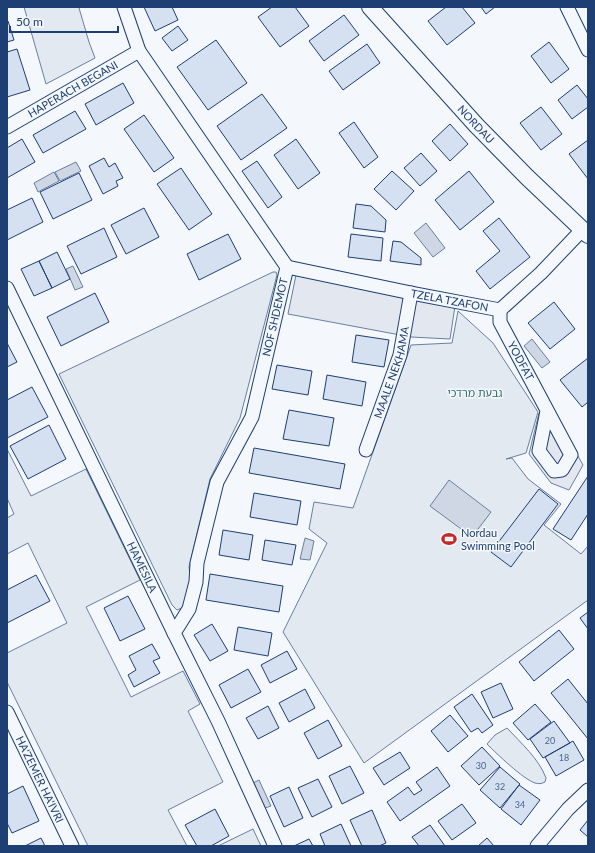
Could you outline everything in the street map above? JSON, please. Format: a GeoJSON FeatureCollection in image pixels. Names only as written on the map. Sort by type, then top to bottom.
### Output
{"type":"FeatureCollection","features":[{"type":"Feature","properties":{"kind":"street","name":"NOF SHDEMOT"},"geometry":{"type":"LineString","coordinates":[[124,7],[139,51],[287,267],[252,417],[217,482],[197,563],[196,582],[189,609],[174,633]]}},
{"type":"Feature","properties":{"kind":"street","name":"NORDAU"},"geometry":{"type":"LineString","coordinates":[[370,7],[476,125],[527,177],[585,232]]}},
{"type":"Feature","properties":{"kind":"street"},"geometry":{"type":"LineString","coordinates":[[567,7],[588,50]]}},
{"type":"Feature","properties":{"kind":"street","name":"HAPERACH BEGANI"},"geometry":{"type":"LineString","coordinates":[[7,127],[139,51]]}},
{"type":"Feature","properties":{"kind":"street","name":"TZELA TZAFON"},"geometry":{"type":"LineString","coordinates":[[287,267],[500,310],[585,232]]}},
{"type":"Feature","properties":{"kind":"street","name":"HAMESILA"},"geometry":{"type":"LineString","coordinates":[[7,288],[218,721],[275,846]]}},
{"type":"Feature","properties":{"kind":"street","name":"MAALE NEKHAMA"},"geometry":{"type":"LineString","coordinates":[[366,450],[400,356],[411,293]]}},
{"type":"Feature","properties":{"kind":"street","name":"YODFAT"},"geometry":{"type":"LineString","coordinates":[[500,310],[500,322],[547,411]]}},
{"type":"Feature","properties":{"kind":"street","name":"HA'ZEMER HA'IVRI"},"geometry":{"type":"LineString","coordinates":[[7,712],[72,846]]}},
{"type":"Feature","properties":{"kind":"street"},"geometry":{"type":"LineString","coordinates":[[537,846],[568,809],[588,790]]}},
{"type":"Feature","properties":{"kind":"green space"},"geometry":{"type":"Polygon","coordinates":[[[24,7],[80,7],[79,8],[89,42],[95,58],[46,84],[24,7]]]}},
{"type":"Feature","properties":{"kind":"green space"},"geometry":{"type":"Polygon","coordinates":[[[273,272],[276,272],[277,275],[240,418],[210,479],[189,567],[191,584],[182,608],[177,610],[172,605],[59,374],[273,272]]]}},
{"type":"Feature","properties":{"kind":"green space","name":"גבעת מרדכי"},"geometry":{"type":"Polygon","coordinates":[[[458,311],[493,343],[538,412],[526,453],[506,459],[512,458],[528,479],[561,504],[544,525],[581,554],[588,546],[588,600],[364,763],[283,632],[327,543],[309,529],[314,502],[353,508],[411,345],[452,343],[458,311]]]}},
{"type":"Feature","properties":{"kind":"green space"},"geometry":{"type":"Polygon","coordinates":[[[7,449],[31,496],[86,469],[140,580],[86,607],[131,697],[183,671],[200,704],[188,711],[223,782],[168,810],[187,846],[88,846],[7,682],[7,653],[67,623],[28,543],[7,554],[7,518],[14,514],[7,498],[7,449]]]}},
{"type":"Feature","properties":{"kind":"green space"},"geometry":{"type":"Polygon","coordinates":[[[507,728],[539,764],[546,778],[545,782],[540,784],[530,781],[510,766],[487,744],[495,735],[507,728]]]}},
{"type":"Feature","properties":{"kind":"green space"},"geometry":{"type":"Polygon","coordinates":[[[253,829],[261,846],[218,846],[253,829]]]}},
{"type":"Feature","properties":{"kind":"shaded area"},"geometry":{"type":"Polygon","coordinates":[[[76,162],[81,171],[60,181],[55,172],[76,162]]]}},
{"type":"Feature","properties":{"kind":"shaded area"},"geometry":{"type":"Polygon","coordinates":[[[54,172],[59,181],[38,192],[34,183],[54,172]]]}},
{"type":"Feature","properties":{"kind":"shaded area"},"geometry":{"type":"Polygon","coordinates":[[[426,223],[445,248],[433,257],[414,233],[426,223]]]}},
{"type":"Feature","properties":{"kind":"shaded area"},"geometry":{"type":"Polygon","coordinates":[[[73,266],[83,287],[75,290],[66,269],[73,266]]]}},
{"type":"Feature","properties":{"kind":"shaded area"},"geometry":{"type":"Polygon","coordinates":[[[296,275],[455,306],[450,339],[411,337],[288,314],[296,275]]]}},
{"type":"Feature","properties":{"kind":"shaded area"},"geometry":{"type":"Polygon","coordinates":[[[532,339],[550,362],[542,368],[524,346],[532,339]]]}},
{"type":"Feature","properties":{"kind":"shaded area"},"geometry":{"type":"Polygon","coordinates":[[[551,408],[583,465],[569,490],[551,483],[529,454],[539,413],[551,408]]]}},
{"type":"Feature","properties":{"kind":"shaded area"},"geometry":{"type":"Polygon","coordinates":[[[449,480],[491,512],[472,537],[430,506],[449,480]]]}},
{"type":"Feature","properties":{"kind":"shaded area"},"geometry":{"type":"Polygon","coordinates":[[[305,538],[314,541],[310,560],[300,559],[305,538]]]}},
{"type":"Feature","properties":{"kind":"shaded area"},"geometry":{"type":"Polygon","coordinates":[[[259,780],[271,806],[265,808],[253,783],[259,780]]]}},
{"type":"Feature","properties":{"kind":"building"},"geometry":{"type":"Polygon","coordinates":[[[144,7],[172,7],[178,20],[155,31],[144,7]]]}},
{"type":"Feature","properties":{"kind":"building"},"geometry":{"type":"Polygon","coordinates":[[[272,7],[295,7],[309,26],[280,47],[258,17],[272,7]]]}},
{"type":"Feature","properties":{"kind":"building"},"geometry":{"type":"Polygon","coordinates":[[[446,7],[462,7],[475,23],[447,45],[428,21],[446,7]]]}},
{"type":"Feature","properties":{"kind":"building"},"geometry":{"type":"Polygon","coordinates":[[[481,7],[495,7],[486,14],[481,7]]]}},
{"type":"Feature","properties":{"kind":"building"},"geometry":{"type":"Polygon","coordinates":[[[344,15],[359,35],[324,61],[309,41],[344,15]]]}},
{"type":"Feature","properties":{"kind":"building"},"geometry":{"type":"Polygon","coordinates":[[[7,21],[14,40],[7,42],[7,21]]]}},
{"type":"Feature","properties":{"kind":"building"},"geometry":{"type":"Polygon","coordinates":[[[178,26],[188,40],[172,51],[162,38],[178,26]]]}},
{"type":"Feature","properties":{"kind":"building"},"geometry":{"type":"Polygon","coordinates":[[[216,40],[247,83],[208,110],[177,67],[216,40]]]}},
{"type":"Feature","properties":{"kind":"building"},"geometry":{"type":"Polygon","coordinates":[[[549,42],[569,69],[551,83],[531,56],[549,42]]]}},
{"type":"Feature","properties":{"kind":"building"},"geometry":{"type":"Polygon","coordinates":[[[367,44],[380,63],[343,90],[329,71],[367,44]]]}},
{"type":"Feature","properties":{"kind":"building"},"geometry":{"type":"Polygon","coordinates":[[[17,49],[30,90],[7,97],[7,52],[17,49]]]}},
{"type":"Feature","properties":{"kind":"building"},"geometry":{"type":"Polygon","coordinates":[[[123,83],[134,103],[96,125],[85,104],[123,83]]]}},
{"type":"Feature","properties":{"kind":"building"},"geometry":{"type":"Polygon","coordinates":[[[577,85],[588,99],[588,107],[572,119],[558,100],[577,85]]]}},
{"type":"Feature","properties":{"kind":"building"},"geometry":{"type":"Polygon","coordinates":[[[262,94],[287,128],[241,160],[217,126],[262,94]]]}},
{"type":"Feature","properties":{"kind":"building"},"geometry":{"type":"Polygon","coordinates":[[[541,107],[562,134],[541,150],[520,123],[541,107]]]}},
{"type":"Feature","properties":{"kind":"building"},"geometry":{"type":"Polygon","coordinates":[[[75,111],[86,129],[43,153],[33,135],[75,111]]]}},
{"type":"Feature","properties":{"kind":"building"},"geometry":{"type":"Polygon","coordinates":[[[144,115],[174,158],[154,172],[124,129],[144,115]]]}},
{"type":"Feature","properties":{"kind":"building"},"geometry":{"type":"Polygon","coordinates":[[[354,122],[378,157],[364,168],[339,133],[354,122]]]}},
{"type":"Feature","properties":{"kind":"building"},"geometry":{"type":"Polygon","coordinates":[[[450,124],[468,144],[450,161],[432,141],[450,124]]]}},
{"type":"Feature","properties":{"kind":"building"},"geometry":{"type":"Polygon","coordinates":[[[22,139],[35,162],[7,178],[7,148],[22,139]]]}},
{"type":"Feature","properties":{"kind":"building"},"geometry":{"type":"Polygon","coordinates":[[[296,139],[320,173],[298,189],[274,155],[296,139]]]}},
{"type":"Feature","properties":{"kind":"building"},"geometry":{"type":"Polygon","coordinates":[[[588,140],[588,179],[569,154],[588,140]]]}},
{"type":"Feature","properties":{"kind":"building"},"geometry":{"type":"Polygon","coordinates":[[[421,153],[437,171],[420,186],[404,168],[421,153]]]}},
{"type":"Feature","properties":{"kind":"building"},"geometry":{"type":"Polygon","coordinates":[[[104,158],[109,167],[115,163],[123,178],[116,181],[118,186],[103,194],[89,166],[104,158]]]}},
{"type":"Feature","properties":{"kind":"building"},"geometry":{"type":"Polygon","coordinates":[[[257,161],[282,197],[268,208],[242,171],[257,161]]]}},
{"type":"Feature","properties":{"kind":"building"},"geometry":{"type":"Polygon","coordinates":[[[181,168],[212,214],[189,230],[157,184],[181,168]]]}},
{"type":"Feature","properties":{"kind":"building"},"geometry":{"type":"Polygon","coordinates":[[[392,171],[414,191],[396,210],[374,189],[392,171]]]}},
{"type":"Feature","properties":{"kind":"building"},"geometry":{"type":"Polygon","coordinates":[[[469,171],[494,202],[460,230],[435,200],[469,171]]]}},
{"type":"Feature","properties":{"kind":"building"},"geometry":{"type":"Polygon","coordinates":[[[79,173],[92,200],[53,219],[40,192],[79,173]]]}},
{"type":"Feature","properties":{"kind":"building"},"geometry":{"type":"Polygon","coordinates":[[[32,198],[43,222],[7,240],[7,210],[32,198]]]}},
{"type":"Feature","properties":{"kind":"building"},"geometry":{"type":"Polygon","coordinates":[[[356,204],[371,206],[386,220],[385,232],[353,228],[356,204]]]}},
{"type":"Feature","properties":{"kind":"building"},"geometry":{"type":"Polygon","coordinates":[[[144,208],[159,237],[126,254],[111,225],[144,208]]]}},
{"type":"Feature","properties":{"kind":"building"},"geometry":{"type":"Polygon","coordinates":[[[499,218],[530,257],[490,289],[476,271],[500,251],[483,231],[499,218]]]}},
{"type":"Feature","properties":{"kind":"building"},"geometry":{"type":"Polygon","coordinates":[[[104,228],[117,257],[81,274],[67,246],[104,228]]]}},
{"type":"Feature","properties":{"kind":"building"},"geometry":{"type":"Polygon","coordinates":[[[228,234],[241,259],[199,280],[187,254],[228,234]]]}},
{"type":"Feature","properties":{"kind":"building"},"geometry":{"type":"Polygon","coordinates":[[[351,234],[383,238],[381,261],[348,257],[351,234]]]}},
{"type":"Feature","properties":{"kind":"building"},"geometry":{"type":"Polygon","coordinates":[[[393,241],[401,242],[421,258],[421,265],[390,261],[393,241]]]}},
{"type":"Feature","properties":{"kind":"building"},"geometry":{"type":"Polygon","coordinates":[[[57,252],[70,279],[52,288],[39,261],[57,252]]]}},
{"type":"Feature","properties":{"kind":"building"},"geometry":{"type":"Polygon","coordinates":[[[39,261],[52,288],[34,296],[21,269],[39,261]]]}},
{"type":"Feature","properties":{"kind":"building"},"geometry":{"type":"Polygon","coordinates":[[[95,293],[109,322],[61,346],[47,317],[95,293]]]}},
{"type":"Feature","properties":{"kind":"building"},"geometry":{"type":"Polygon","coordinates":[[[554,302],[575,329],[550,349],[528,323],[554,302]]]}},
{"type":"Feature","properties":{"kind":"building"},"geometry":{"type":"Polygon","coordinates":[[[356,335],[389,340],[384,367],[352,362],[356,335]]]}},
{"type":"Feature","properties":{"kind":"building"},"geometry":{"type":"Polygon","coordinates":[[[7,343],[17,362],[7,367],[7,343]]]}},
{"type":"Feature","properties":{"kind":"building"},"geometry":{"type":"Polygon","coordinates":[[[588,358],[588,402],[582,407],[560,380],[588,358]]]}},
{"type":"Feature","properties":{"kind":"building"},"geometry":{"type":"Polygon","coordinates":[[[277,365],[312,371],[308,395],[272,389],[277,365]]]}},
{"type":"Feature","properties":{"kind":"building"},"geometry":{"type":"Polygon","coordinates":[[[327,375],[366,382],[362,406],[323,399],[327,375]]]}},
{"type":"Feature","properties":{"kind":"building"},"geometry":{"type":"Polygon","coordinates":[[[32,387],[48,417],[7,438],[7,400],[32,387]]]}},
{"type":"Feature","properties":{"kind":"building"},"geometry":{"type":"Polygon","coordinates":[[[289,410],[334,418],[329,446],[283,439],[289,410]]]}},
{"type":"Feature","properties":{"kind":"building"},"geometry":{"type":"Polygon","coordinates":[[[49,425],[66,459],[28,479],[10,446],[49,425]]]}},
{"type":"Feature","properties":{"kind":"building"},"geometry":{"type":"Polygon","coordinates":[[[254,448],[345,464],[340,489],[249,473],[254,448]]]}},
{"type":"Feature","properties":{"kind":"building"},"geometry":{"type":"Polygon","coordinates":[[[588,476],[588,514],[571,540],[553,529],[588,476]]]}},
{"type":"Feature","properties":{"kind":"building"},"geometry":{"type":"Polygon","coordinates":[[[539,489],[558,504],[511,567],[491,552],[539,489]]]}},
{"type":"Feature","properties":{"kind":"building"},"geometry":{"type":"Polygon","coordinates":[[[254,493],[301,501],[297,525],[250,517],[254,493]]]}},
{"type":"Feature","properties":{"kind":"building"},"geometry":{"type":"Polygon","coordinates":[[[223,530],[253,535],[249,560],[219,555],[223,530]]]}},
{"type":"Feature","properties":{"kind":"building"},"geometry":{"type":"Polygon","coordinates":[[[265,540],[296,545],[292,565],[262,560],[265,540]]]}},
{"type":"Feature","properties":{"kind":"building"},"geometry":{"type":"Polygon","coordinates":[[[210,574],[283,586],[279,612],[206,600],[210,574]]]}},
{"type":"Feature","properties":{"kind":"building"},"geometry":{"type":"Polygon","coordinates":[[[36,575],[50,601],[7,623],[7,590],[36,575]]]}},
{"type":"Feature","properties":{"kind":"building"},"geometry":{"type":"Polygon","coordinates":[[[128,596],[145,629],[120,641],[104,608],[128,596]]]}},
{"type":"Feature","properties":{"kind":"building"},"geometry":{"type":"Polygon","coordinates":[[[588,612],[588,629],[580,618],[588,612]]]}},
{"type":"Feature","properties":{"kind":"building"},"geometry":{"type":"Polygon","coordinates":[[[212,624],[228,651],[210,661],[194,635],[212,624]]]}},
{"type":"Feature","properties":{"kind":"building"},"geometry":{"type":"Polygon","coordinates":[[[238,627],[272,633],[268,656],[234,650],[238,627]]]}},
{"type":"Feature","properties":{"kind":"building"},"geometry":{"type":"Polygon","coordinates":[[[559,630],[574,649],[534,681],[519,662],[559,630]]]}},
{"type":"Feature","properties":{"kind":"building"},"geometry":{"type":"Polygon","coordinates":[[[152,644],[160,658],[153,661],[160,673],[134,687],[128,675],[136,670],[129,656],[152,644]]]}},
{"type":"Feature","properties":{"kind":"building"},"geometry":{"type":"Polygon","coordinates":[[[287,651],[297,669],[270,683],[261,665],[287,651]]]}},
{"type":"Feature","properties":{"kind":"building"},"geometry":{"type":"Polygon","coordinates":[[[248,669],[261,692],[231,708],[219,685],[248,669]]]}},
{"type":"Feature","properties":{"kind":"building"},"geometry":{"type":"Polygon","coordinates":[[[568,679],[588,704],[588,739],[551,693],[568,679]]]}},
{"type":"Feature","properties":{"kind":"building"},"geometry":{"type":"Polygon","coordinates":[[[501,683],[513,709],[493,718],[481,692],[501,683]]]}},
{"type":"Feature","properties":{"kind":"building"},"geometry":{"type":"Polygon","coordinates":[[[305,689],[315,708],[289,722],[279,703],[305,689]]]}},
{"type":"Feature","properties":{"kind":"building"},"geometry":{"type":"Polygon","coordinates":[[[472,694],[493,725],[482,733],[478,728],[471,732],[454,707],[472,694]]]}},
{"type":"Feature","properties":{"kind":"building"},"geometry":{"type":"Polygon","coordinates":[[[535,704],[551,722],[528,740],[513,723],[535,704]]]}},
{"type":"Feature","properties":{"kind":"building"},"geometry":{"type":"Polygon","coordinates":[[[268,706],[279,728],[258,739],[246,718],[268,706]]]}},
{"type":"Feature","properties":{"kind":"building"},"geometry":{"type":"Polygon","coordinates":[[[450,715],[468,736],[448,752],[431,731],[450,715]]]}},
{"type":"Feature","properties":{"kind":"building"},"geometry":{"type":"Polygon","coordinates":[[[328,720],[342,746],[318,759],[304,733],[328,720]]]}},
{"type":"Feature","properties":{"kind":"building"},"geometry":{"type":"Polygon","coordinates":[[[554,721],[570,743],[543,758],[530,739],[554,721]]]}},
{"type":"Feature","properties":{"kind":"building"},"geometry":{"type":"Polygon","coordinates":[[[573,741],[584,760],[556,776],[545,757],[573,741]]]}},
{"type":"Feature","properties":{"kind":"building"},"geometry":{"type":"Polygon","coordinates":[[[482,747],[500,766],[479,785],[461,766],[482,747]]]}},
{"type":"Feature","properties":{"kind":"building"},"geometry":{"type":"Polygon","coordinates":[[[400,752],[410,768],[384,785],[373,768],[400,752]]]}},
{"type":"Feature","properties":{"kind":"building"},"geometry":{"type":"Polygon","coordinates":[[[350,766],[364,793],[342,804],[329,776],[350,766]]]}},
{"type":"Feature","properties":{"kind":"building"},"geometry":{"type":"Polygon","coordinates":[[[437,767],[450,786],[400,821],[387,802],[408,787],[414,795],[422,790],[416,782],[437,767]]]}},
{"type":"Feature","properties":{"kind":"building"},"geometry":{"type":"Polygon","coordinates":[[[500,767],[520,784],[500,808],[480,790],[500,767]]]}},
{"type":"Feature","properties":{"kind":"building"},"geometry":{"type":"Polygon","coordinates":[[[318,779],[332,807],[312,817],[298,788],[318,779]]]}},
{"type":"Feature","properties":{"kind":"building"},"geometry":{"type":"Polygon","coordinates":[[[519,785],[540,800],[521,825],[501,809],[519,785]]]}},
{"type":"Feature","properties":{"kind":"building"},"geometry":{"type":"Polygon","coordinates":[[[23,786],[39,821],[12,833],[7,823],[7,794],[23,786]]]}},
{"type":"Feature","properties":{"kind":"building"},"geometry":{"type":"Polygon","coordinates":[[[289,787],[303,818],[284,827],[270,796],[289,787]]]}},
{"type":"Feature","properties":{"kind":"building"},"geometry":{"type":"Polygon","coordinates":[[[462,804],[476,823],[452,840],[438,821],[462,804]]]}},
{"type":"Feature","properties":{"kind":"building"},"geometry":{"type":"Polygon","coordinates":[[[215,809],[229,836],[211,846],[197,846],[185,825],[215,809]]]}},
{"type":"Feature","properties":{"kind":"building"},"geometry":{"type":"Polygon","coordinates":[[[372,810],[386,843],[379,846],[362,846],[350,820],[372,810]]]}},
{"type":"Feature","properties":{"kind":"building"},"geometry":{"type":"Polygon","coordinates":[[[588,820],[588,837],[580,830],[588,820]]]}},
{"type":"Feature","properties":{"kind":"building"},"geometry":{"type":"Polygon","coordinates":[[[341,824],[351,846],[325,846],[320,834],[341,824]]]}},
{"type":"Feature","properties":{"kind":"building"},"geometry":{"type":"Polygon","coordinates":[[[430,825],[445,846],[419,846],[412,837],[430,825]]]}},
{"type":"Feature","properties":{"kind":"building"},"geometry":{"type":"Polygon","coordinates":[[[41,838],[45,846],[25,846],[41,838]]]}},
{"type":"Feature","properties":{"kind":"building"},"geometry":{"type":"Polygon","coordinates":[[[487,838],[494,846],[478,846],[487,838]]]}},
{"type":"Feature","properties":{"kind":"building"},"geometry":{"type":"Polygon","coordinates":[[[309,839],[313,846],[294,846],[309,839]]]}},
{"type":"Feature","properties":{"kind":"place","name":"Nordau Swimming Pool"},"geometry":{"type":"Point","coordinates":[449,539]}}]}
